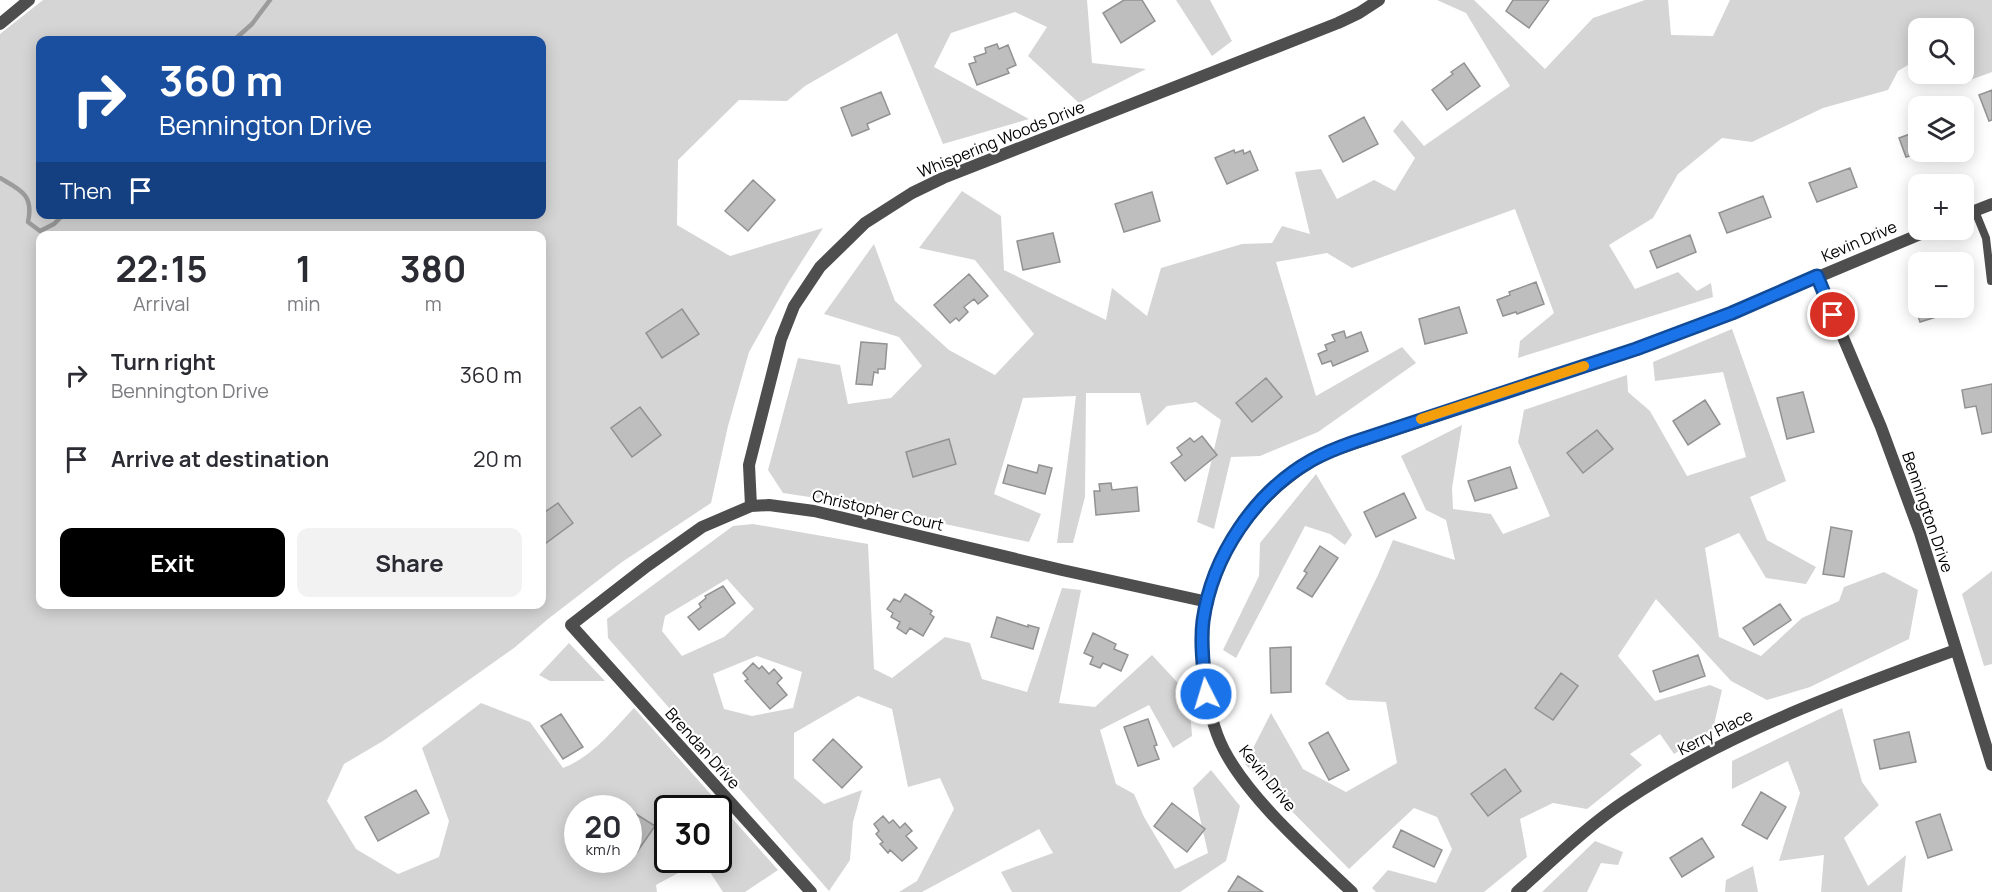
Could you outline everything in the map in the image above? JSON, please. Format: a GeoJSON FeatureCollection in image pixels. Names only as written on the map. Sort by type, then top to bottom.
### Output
{"type":"FeatureCollection","features":[{"type":"Feature","properties":{"kind":"street"},"geometry":{"type":"LineString","coordinates":[[0,24],[29,0]]}},
{"type":"Feature","properties":{"kind":"street","name":"Whispering Woods Drive"},"geometry":{"type":"LineString","coordinates":[[751,506],[749,465],[781,339],[794,306],[820,267],[865,223],[912,193],[943,178],[1338,23],[1379,0]]}},
{"type":"Feature","properties":{"kind":"street"},"geometry":{"type":"LineString","coordinates":[[1974,211],[1992,204]]}},
{"type":"Feature","properties":{"kind":"street","name":"Kevin Drive"},"geometry":{"type":"LineString","coordinates":[[1352,892],[1264,804],[1238,772],[1224,750],[1213,722],[1206,694],[1203,622],[1219,565],[1254,508],[1271,490],[1311,460],[1354,442],[1636,349],[1732,313],[1908,239]]}},
{"type":"Feature","properties":{"kind":"street","name":"Bennington Drive"},"geometry":{"type":"LineString","coordinates":[[1817,276],[1885,437],[1920,533],[1992,765]]}},
{"type":"Feature","properties":{"kind":"street","name":"Christopher Court"},"geometry":{"type":"LineString","coordinates":[[571,625],[702,527],[751,506],[769,505],[814,511],[1208,602]]}},
{"type":"Feature","properties":{"kind":"street","name":"Brendan Drive"},"geometry":{"type":"LineString","coordinates":[[571,625],[811,892]]}},
{"type":"Feature","properties":{"kind":"street","name":"Kerry Place"},"geometry":{"type":"LineString","coordinates":[[1517,892],[1592,826],[1657,780],[1733,739],[1797,711],[1956,650]]}},
{"type":"Feature","properties":{"kind":"lane"},"geometry":{"type":"LineString","coordinates":[[1974,220],[1986,238],[1991,281]]}},
{"type":"Feature","properties":{"kind":"shaded area"},"geometry":{"type":"Polygon","coordinates":[[[43,0],[1087,0],[1092,63],[1146,69],[1079,103],[1028,56],[1047,27],[1015,12],[951,33],[934,67],[1029,119],[943,144],[897,33],[805,86],[787,101],[739,100],[678,160],[677,225],[730,256],[823,228],[788,283],[749,352],[728,426],[711,503],[622,562],[514,648],[383,741],[344,764],[327,801],[356,849],[398,874],[439,857],[449,821],[422,748],[481,703],[530,722],[563,768],[593,750],[634,708],[711,795],[654,795],[654,873],[678,873],[656,885],[657,892],[0,892],[0,34],[43,0]]]}},
{"type":"Feature","properties":{"kind":"shaded area"},"geometry":{"type":"Polygon","coordinates":[[[1176,0],[1210,0],[1232,41],[1212,56],[1176,0]]]}},
{"type":"Feature","properties":{"kind":"shaded area"},"geometry":{"type":"Polygon","coordinates":[[[1437,0],[1474,0],[1545,69],[1593,18],[1645,0],[1668,0],[1671,35],[1713,36],[1730,0],[1992,0],[1992,72],[1974,79],[1974,18],[1908,18],[1908,65],[1898,71],[1888,90],[1823,108],[1752,142],[1722,138],[1678,174],[1653,218],[1609,245],[1635,289],[1678,272],[1697,291],[1711,283],[1713,297],[1518,358],[1520,341],[1554,313],[1515,209],[1352,268],[1327,253],[1276,262],[1316,396],[1402,347],[1416,363],[1318,432],[1260,456],[1231,457],[1214,529],[1197,522],[1221,420],[1196,402],[1167,406],[1147,426],[1140,393],[1086,393],[1085,497],[1073,543],[1057,543],[1076,396],[1023,398],[994,494],[1041,514],[1029,542],[843,502],[783,493],[768,470],[798,358],[840,365],[848,404],[891,398],[922,366],[899,337],[824,314],[874,244],[895,301],[949,350],[995,375],[1034,334],[975,260],[919,248],[962,191],[1001,216],[1004,270],[1106,320],[1112,288],[1147,316],[1161,268],[1242,244],[1272,243],[1282,226],[1310,234],[1295,172],[1321,169],[1337,199],[1374,180],[1395,191],[1415,158],[1393,131],[1402,120],[1424,146],[1510,86],[1466,13],[1437,0]]]}},
{"type":"Feature","properties":{"kind":"shaded area"},"geometry":{"type":"Polygon","coordinates":[[[1732,329],[1786,481],[1750,497],[1767,540],[1816,567],[1806,584],[1766,578],[1739,533],[1705,548],[1719,637],[1761,656],[1802,618],[1839,601],[1844,587],[1884,572],[1918,590],[1909,639],[1810,687],[1767,700],[1731,681],[1656,599],[1618,656],[1655,701],[1710,685],[1722,690],[1713,729],[1674,754],[1660,734],[1630,754],[1642,765],[1587,809],[1553,803],[1520,819],[1527,857],[1484,892],[1376,892],[1372,888],[1388,870],[1436,883],[1452,849],[1437,817],[1414,808],[1349,869],[1245,764],[1271,713],[1303,769],[1346,792],[1397,763],[1386,702],[1348,700],[1325,684],[1393,540],[1455,560],[1446,520],[1426,510],[1401,456],[1462,425],[1452,488],[1453,509],[1491,514],[1503,534],[1550,516],[1518,442],[1524,410],[1627,375],[1628,392],[1650,411],[1687,476],[1746,457],[1723,372],[1655,381],[1653,362],[1732,329]]]}},
{"type":"Feature","properties":{"kind":"shaded area"},"geometry":{"type":"Polygon","coordinates":[[[1316,474],[1352,535],[1345,545],[1330,534],[1305,526],[1236,658],[1223,650],[1259,576],[1260,543],[1316,474]]]}},
{"type":"Feature","properties":{"kind":"shaded area"},"geometry":{"type":"Polygon","coordinates":[[[753,524],[868,544],[874,669],[892,678],[945,637],[970,643],[982,679],[1027,692],[1062,588],[1081,590],[1059,703],[1095,707],[1152,655],[1189,695],[1192,736],[1173,748],[1149,705],[1100,730],[1116,784],[1134,794],[1144,817],[1175,869],[1208,853],[1193,788],[1211,770],[1240,806],[1226,861],[1180,892],[1012,892],[1001,872],[1053,853],[1039,829],[922,892],[899,892],[917,881],[954,809],[940,778],[908,787],[892,709],[858,696],[794,733],[794,778],[824,804],[862,790],[853,822],[850,860],[829,891],[608,638],[607,619],[733,526],[753,524]],[[727,579],[665,616],[662,631],[682,656],[724,637],[754,609],[727,579]],[[757,656],[713,674],[724,709],[752,716],[793,708],[802,672],[757,656]]]}},
{"type":"Feature","properties":{"kind":"shaded area"},"geometry":{"type":"Polygon","coordinates":[[[1992,571],[1992,664],[1984,666],[1962,594],[1992,571]]]}},
{"type":"Feature","properties":{"kind":"shaded area"},"geometry":{"type":"Polygon","coordinates":[[[569,643],[605,681],[550,681],[539,675],[569,643]]]}},
{"type":"Feature","properties":{"kind":"shaded area"},"geometry":{"type":"Polygon","coordinates":[[[1842,708],[1862,782],[1879,805],[1844,838],[1868,886],[1906,855],[1902,892],[1821,892],[1824,855],[1779,861],[1800,793],[1788,761],[1732,789],[1732,761],[1842,708]]]}},
{"type":"Feature","properties":{"kind":"shaded area"},"geometry":{"type":"Polygon","coordinates":[[[732,818],[778,870],[745,892],[723,892],[711,873],[732,873],[732,818]]]}},
{"type":"Feature","properties":{"kind":"shaded area"},"geometry":{"type":"Polygon","coordinates":[[[1595,841],[1623,852],[1618,865],[1601,863],[1587,892],[1542,892],[1595,841]]]}},
{"type":"Feature","properties":{"kind":"shaded area"},"geometry":{"type":"Polygon","coordinates":[[[1753,866],[1758,892],[1725,892],[1726,880],[1753,866]]]}},
{"type":"Feature","properties":{"kind":"building"},"geometry":{"type":"Polygon","coordinates":[[[1124,0],[1142,0],[1155,21],[1121,43],[1103,13],[1124,0]]]}},
{"type":"Feature","properties":{"kind":"building"},"geometry":{"type":"Polygon","coordinates":[[[1513,0],[1549,0],[1529,28],[1506,11],[1513,0]]]}},
{"type":"Feature","properties":{"kind":"building"},"geometry":{"type":"Polygon","coordinates":[[[997,44],[999,49],[1008,45],[1016,65],[1007,69],[1009,73],[977,85],[969,64],[976,62],[974,57],[986,53],[985,48],[997,44]]]}},
{"type":"Feature","properties":{"kind":"building"},"geometry":{"type":"Polygon","coordinates":[[[1464,63],[1480,86],[1447,110],[1432,90],[1464,63]]]}},
{"type":"Feature","properties":{"kind":"building"},"geometry":{"type":"Polygon","coordinates":[[[1992,90],[1992,120],[1989,121],[1979,95],[1992,90]]]}},
{"type":"Feature","properties":{"kind":"building"},"geometry":{"type":"Polygon","coordinates":[[[881,92],[890,114],[867,124],[869,129],[852,136],[841,108],[881,92]]]}},
{"type":"Feature","properties":{"kind":"building"},"geometry":{"type":"Polygon","coordinates":[[[1364,117],[1378,144],[1343,162],[1329,136],[1364,117]]]}},
{"type":"Feature","properties":{"kind":"building"},"geometry":{"type":"Polygon","coordinates":[[[1908,135],[1908,156],[1906,157],[1899,138],[1908,135]]]}},
{"type":"Feature","properties":{"kind":"building"},"geometry":{"type":"Polygon","coordinates":[[[1234,150],[1235,153],[1243,150],[1244,154],[1250,151],[1258,170],[1227,184],[1215,158],[1234,150]]]}},
{"type":"Feature","properties":{"kind":"building"},"geometry":{"type":"Polygon","coordinates":[[[1850,168],[1857,187],[1817,202],[1809,183],[1850,168]]]}},
{"type":"Feature","properties":{"kind":"building"},"geometry":{"type":"Polygon","coordinates":[[[753,180],[775,200],[748,231],[725,211],[753,180]]]}},
{"type":"Feature","properties":{"kind":"building"},"geometry":{"type":"Polygon","coordinates":[[[1152,192],[1160,221],[1124,232],[1115,204],[1152,192]]]}},
{"type":"Feature","properties":{"kind":"building"},"geometry":{"type":"Polygon","coordinates":[[[1763,196],[1771,217],[1727,233],[1719,213],[1763,196]]]}},
{"type":"Feature","properties":{"kind":"building"},"geometry":{"type":"Polygon","coordinates":[[[1053,233],[1060,262],[1023,270],[1017,241],[1053,233]]]}},
{"type":"Feature","properties":{"kind":"building"},"geometry":{"type":"Polygon","coordinates":[[[1690,235],[1696,252],[1657,268],[1650,251],[1690,235]]]}},
{"type":"Feature","properties":{"kind":"building"},"geometry":{"type":"Polygon","coordinates":[[[969,274],[988,296],[978,304],[974,299],[964,307],[968,312],[959,321],[956,318],[950,323],[934,305],[969,274]]]}},
{"type":"Feature","properties":{"kind":"building"},"geometry":{"type":"Polygon","coordinates":[[[1536,282],[1544,304],[1517,314],[1516,312],[1503,316],[1497,300],[1510,295],[1509,292],[1536,282]]]}},
{"type":"Feature","properties":{"kind":"building"},"geometry":{"type":"Polygon","coordinates":[[[1459,307],[1467,333],[1425,344],[1419,319],[1459,307]]]}},
{"type":"Feature","properties":{"kind":"building"},"geometry":{"type":"Polygon","coordinates":[[[682,309],[699,334],[662,358],[646,333],[682,309]]]}},
{"type":"Feature","properties":{"kind":"building"},"geometry":{"type":"Polygon","coordinates":[[[1919,318],[1933,318],[1920,322],[1919,318]]]}},
{"type":"Feature","properties":{"kind":"building"},"geometry":{"type":"Polygon","coordinates":[[[1344,331],[1346,338],[1361,332],[1368,351],[1333,366],[1331,361],[1322,364],[1318,354],[1327,350],[1325,345],[1335,341],[1332,335],[1344,331]]]}},
{"type":"Feature","properties":{"kind":"building"},"geometry":{"type":"Polygon","coordinates":[[[861,342],[887,344],[885,369],[878,369],[878,373],[874,372],[872,385],[856,384],[861,342]]]}},
{"type":"Feature","properties":{"kind":"building"},"geometry":{"type":"Polygon","coordinates":[[[1266,378],[1282,397],[1252,422],[1236,403],[1266,378]]]}},
{"type":"Feature","properties":{"kind":"building"},"geometry":{"type":"Polygon","coordinates":[[[1992,384],[1992,432],[1982,434],[1976,406],[1965,408],[1962,390],[1992,384]]]}},
{"type":"Feature","properties":{"kind":"building"},"geometry":{"type":"Polygon","coordinates":[[[1803,392],[1814,432],[1787,439],[1777,398],[1803,392]]]}},
{"type":"Feature","properties":{"kind":"building"},"geometry":{"type":"Polygon","coordinates":[[[1705,400],[1720,424],[1688,445],[1673,421],[1705,400]]]}},
{"type":"Feature","properties":{"kind":"building"},"geometry":{"type":"Polygon","coordinates":[[[640,407],[661,435],[632,457],[611,428],[640,407]]]}},
{"type":"Feature","properties":{"kind":"building"},"geometry":{"type":"Polygon","coordinates":[[[1597,430],[1613,449],[1583,473],[1567,453],[1597,430]]]}},
{"type":"Feature","properties":{"kind":"building"},"geometry":{"type":"Polygon","coordinates":[[[1202,436],[1217,455],[1185,481],[1171,463],[1182,455],[1177,448],[1190,438],[1194,442],[1202,436]]]}},
{"type":"Feature","properties":{"kind":"building"},"geometry":{"type":"Polygon","coordinates":[[[949,439],[956,464],[913,477],[906,452],[949,439]]]}},
{"type":"Feature","properties":{"kind":"building"},"geometry":{"type":"Polygon","coordinates":[[[1008,465],[1037,473],[1039,465],[1052,468],[1045,494],[1003,483],[1008,465]]]}},
{"type":"Feature","properties":{"kind":"building"},"geometry":{"type":"Polygon","coordinates":[[[1510,467],[1517,488],[1475,501],[1468,481],[1510,467]]]}},
{"type":"Feature","properties":{"kind":"building"},"geometry":{"type":"Polygon","coordinates":[[[1111,483],[1112,490],[1137,487],[1139,511],[1096,515],[1094,491],[1100,491],[1099,484],[1111,483]]]}},
{"type":"Feature","properties":{"kind":"building"},"geometry":{"type":"Polygon","coordinates":[[[1404,493],[1416,518],[1376,537],[1364,512],[1404,493]]]}},
{"type":"Feature","properties":{"kind":"building"},"geometry":{"type":"Polygon","coordinates":[[[558,503],[573,523],[546,543],[546,511],[558,503]]]}},
{"type":"Feature","properties":{"kind":"building"},"geometry":{"type":"Polygon","coordinates":[[[1831,527],[1852,531],[1844,577],[1823,574],[1831,527]]]}},
{"type":"Feature","properties":{"kind":"building"},"geometry":{"type":"Polygon","coordinates":[[[1320,546],[1338,558],[1312,597],[1297,588],[1307,573],[1304,571],[1320,546]]]}},
{"type":"Feature","properties":{"kind":"building"},"geometry":{"type":"Polygon","coordinates":[[[723,586],[735,603],[699,630],[688,617],[701,607],[699,604],[706,598],[705,596],[723,586]]]}},
{"type":"Feature","properties":{"kind":"building"},"geometry":{"type":"Polygon","coordinates":[[[905,594],[932,611],[930,614],[934,617],[923,636],[910,628],[906,634],[897,628],[900,622],[891,617],[893,613],[887,609],[894,599],[900,602],[905,594]]]}},
{"type":"Feature","properties":{"kind":"building"},"geometry":{"type":"Polygon","coordinates":[[[1780,604],[1791,620],[1754,645],[1743,628],[1780,604]]]}},
{"type":"Feature","properties":{"kind":"building"},"geometry":{"type":"Polygon","coordinates":[[[997,617],[1028,627],[1028,625],[1039,628],[1033,649],[991,637],[997,617]]]}},
{"type":"Feature","properties":{"kind":"building"},"geometry":{"type":"Polygon","coordinates":[[[1093,633],[1116,644],[1114,649],[1128,655],[1121,671],[1103,663],[1100,668],[1090,664],[1093,657],[1084,653],[1093,633]]]}},
{"type":"Feature","properties":{"kind":"building"},"geometry":{"type":"Polygon","coordinates":[[[1291,647],[1291,692],[1271,693],[1270,648],[1291,647]]]}},
{"type":"Feature","properties":{"kind":"building"},"geometry":{"type":"Polygon","coordinates":[[[1698,655],[1705,676],[1660,692],[1653,671],[1698,655]]]}},
{"type":"Feature","properties":{"kind":"building"},"geometry":{"type":"Polygon","coordinates":[[[753,663],[759,669],[762,666],[769,674],[774,669],[782,678],[777,683],[787,695],[770,709],[745,681],[748,679],[743,673],[753,663]]]}},
{"type":"Feature","properties":{"kind":"building"},"geometry":{"type":"Polygon","coordinates":[[[1561,673],[1578,686],[1553,720],[1535,708],[1561,673]]]}},
{"type":"Feature","properties":{"kind":"building"},"geometry":{"type":"Polygon","coordinates":[[[561,714],[583,747],[563,759],[541,726],[561,714]]]}},
{"type":"Feature","properties":{"kind":"building"},"geometry":{"type":"Polygon","coordinates":[[[1148,719],[1159,759],[1138,766],[1124,727],[1148,719]]]}},
{"type":"Feature","properties":{"kind":"building"},"geometry":{"type":"Polygon","coordinates":[[[1328,732],[1349,770],[1329,780],[1309,743],[1328,732]]]}},
{"type":"Feature","properties":{"kind":"building"},"geometry":{"type":"Polygon","coordinates":[[[1909,732],[1916,762],[1880,769],[1874,740],[1909,732]]]}},
{"type":"Feature","properties":{"kind":"building"},"geometry":{"type":"Polygon","coordinates":[[[833,739],[862,767],[842,788],[813,760],[833,739]]]}},
{"type":"Feature","properties":{"kind":"building"},"geometry":{"type":"Polygon","coordinates":[[[1505,769],[1521,791],[1488,816],[1471,794],[1505,769]]]}},
{"type":"Feature","properties":{"kind":"building"},"geometry":{"type":"Polygon","coordinates":[[[416,790],[429,813],[378,841],[365,817],[416,790]]]}},
{"type":"Feature","properties":{"kind":"building"},"geometry":{"type":"Polygon","coordinates":[[[1761,792],[1786,807],[1767,839],[1742,825],[1761,792]]]}},
{"type":"Feature","properties":{"kind":"building"},"geometry":{"type":"Polygon","coordinates":[[[1172,803],[1205,829],[1187,852],[1154,826],[1172,803]]]}},
{"type":"Feature","properties":{"kind":"building"},"geometry":{"type":"Polygon","coordinates":[[[1940,814],[1952,850],[1928,858],[1916,822],[1940,814]]]}},
{"type":"Feature","properties":{"kind":"building"},"geometry":{"type":"Polygon","coordinates":[[[883,816],[889,823],[893,820],[900,828],[905,823],[912,831],[906,836],[917,848],[902,861],[890,850],[888,853],[880,844],[883,842],[876,834],[879,831],[874,824],[883,816]]]}},
{"type":"Feature","properties":{"kind":"building"},"geometry":{"type":"Polygon","coordinates":[[[642,818],[654,827],[642,845],[642,818]]]}},
{"type":"Feature","properties":{"kind":"building"},"geometry":{"type":"Polygon","coordinates":[[[1401,830],[1442,850],[1434,867],[1393,847],[1401,830]]]}},
{"type":"Feature","properties":{"kind":"building"},"geometry":{"type":"Polygon","coordinates":[[[1702,838],[1714,857],[1682,877],[1670,858],[1702,838]]]}},
{"type":"Feature","properties":{"kind":"building"},"geometry":{"type":"Polygon","coordinates":[[[1238,876],[1263,892],[1228,892],[1238,876]]]}},
{"type":"Feature","properties":{"kind":"waterway"},"geometry":{"type":"LineString","coordinates":[[238,36],[252,24],[270,0]]}},
{"type":"Feature","properties":{"kind":"waterway"},"geometry":{"type":"LineString","coordinates":[[0,178],[24,194],[29,205],[28,222],[40,231]]}},
{"type":"Feature","properties":{"kind":"waterway"},"geometry":{"type":"LineString","coordinates":[[40,231],[59,219]]}},
{"type":"Feature","properties":{"kind":"slow traffic"},"geometry":{"type":"LineString","coordinates":[[1421,419],[1584,366]]}},
{"type":"Feature","properties":{"kind":"route"},"geometry":{"type":"LineString","coordinates":[[1206,694],[1203,622],[1219,565],[1254,508],[1271,490],[1311,460],[1354,442],[1636,349],[1732,313],[1817,276],[1833,315]]}}]}
